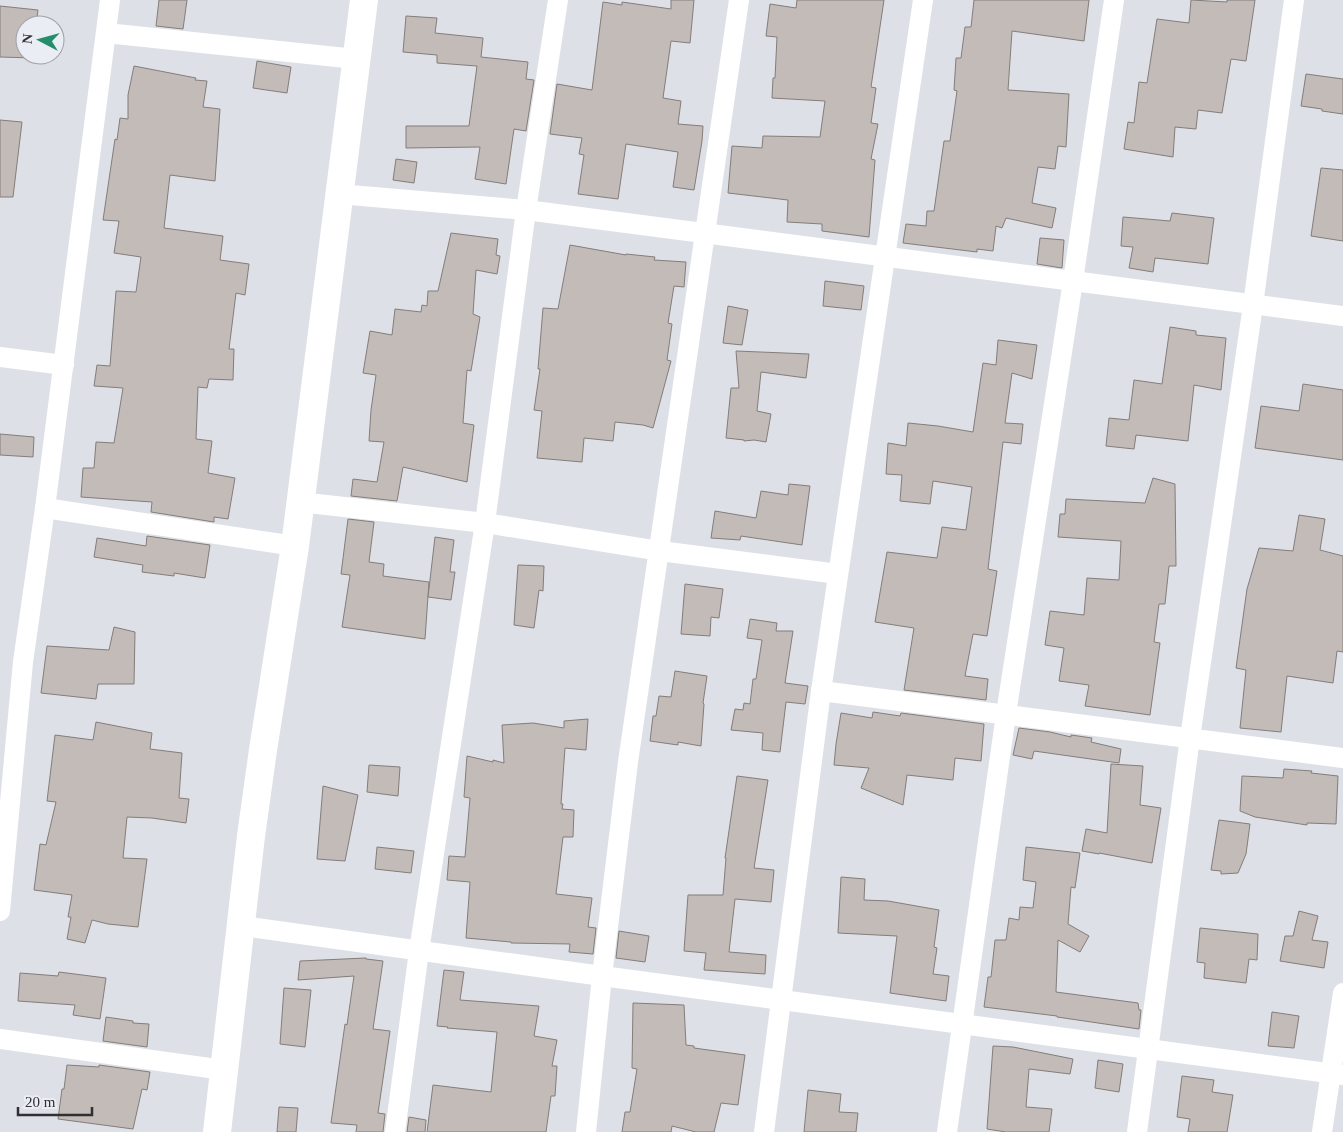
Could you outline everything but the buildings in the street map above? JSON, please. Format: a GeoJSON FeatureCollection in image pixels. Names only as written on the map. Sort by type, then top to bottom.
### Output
{"type":"FeatureCollection","features":[{"type":"Feature","properties":{"kind":"main road"},"geometry":{"type":"LineString","coordinates":[[216,1132],[242,926],[251,836],[295,546],[364,0]]}},
{"type":"Feature","properties":{"kind":"street"},"geometry":{"type":"LineString","coordinates":[[0,911],[4,836],[23,662],[64,365],[110,0]]}},
{"type":"Feature","properties":{"kind":"street"},"geometry":{"type":"LineString","coordinates":[[395,1132],[419,951],[485,523],[526,210],[558,0]]}},
{"type":"Feature","properties":{"kind":"street"},"geometry":{"type":"LineString","coordinates":[[586,1132],[602,976],[628,762],[739,0]]}},
{"type":"Feature","properties":{"kind":"street"},"geometry":{"type":"LineString","coordinates":[[764,1132],[821,691],[923,0]]}},
{"type":"Feature","properties":{"kind":"street"},"geometry":{"type":"LineString","coordinates":[[947,1132],[1006,714],[1074,281],[1114,0]]}},
{"type":"Feature","properties":{"kind":"street"},"geometry":{"type":"LineString","coordinates":[[1137,1132],[1190,738],[1253,305],[1294,0]]}},
{"type":"Feature","properties":{"kind":"street"},"geometry":{"type":"LineString","coordinates":[[106,33],[356,59]]}},
{"type":"Feature","properties":{"kind":"street"},"geometry":{"type":"LineString","coordinates":[[338,194],[526,210],[1343,316]]}},
{"type":"Feature","properties":{"kind":"street"},"geometry":{"type":"LineString","coordinates":[[0,357],[64,365]]}},
{"type":"Feature","properties":{"kind":"street"},"geometry":{"type":"LineString","coordinates":[[300,502],[485,523],[660,551],[838,574]]}},
{"type":"Feature","properties":{"kind":"street"},"geometry":{"type":"LineString","coordinates":[[45,508],[295,546]]}},
{"type":"Feature","properties":{"kind":"street"},"geometry":{"type":"LineString","coordinates":[[821,691],[1343,758]]}},
{"type":"Feature","properties":{"kind":"street"},"geometry":{"type":"LineString","coordinates":[[242,926],[1337,1074]]}},
{"type":"Feature","properties":{"kind":"street"},"geometry":{"type":"LineString","coordinates":[[1322,1132],[1337,1074],[1343,993]]}},
{"type":"Feature","properties":{"kind":"street"},"geometry":{"type":"LineString","coordinates":[[0,1039],[224,1070]]}}]}
